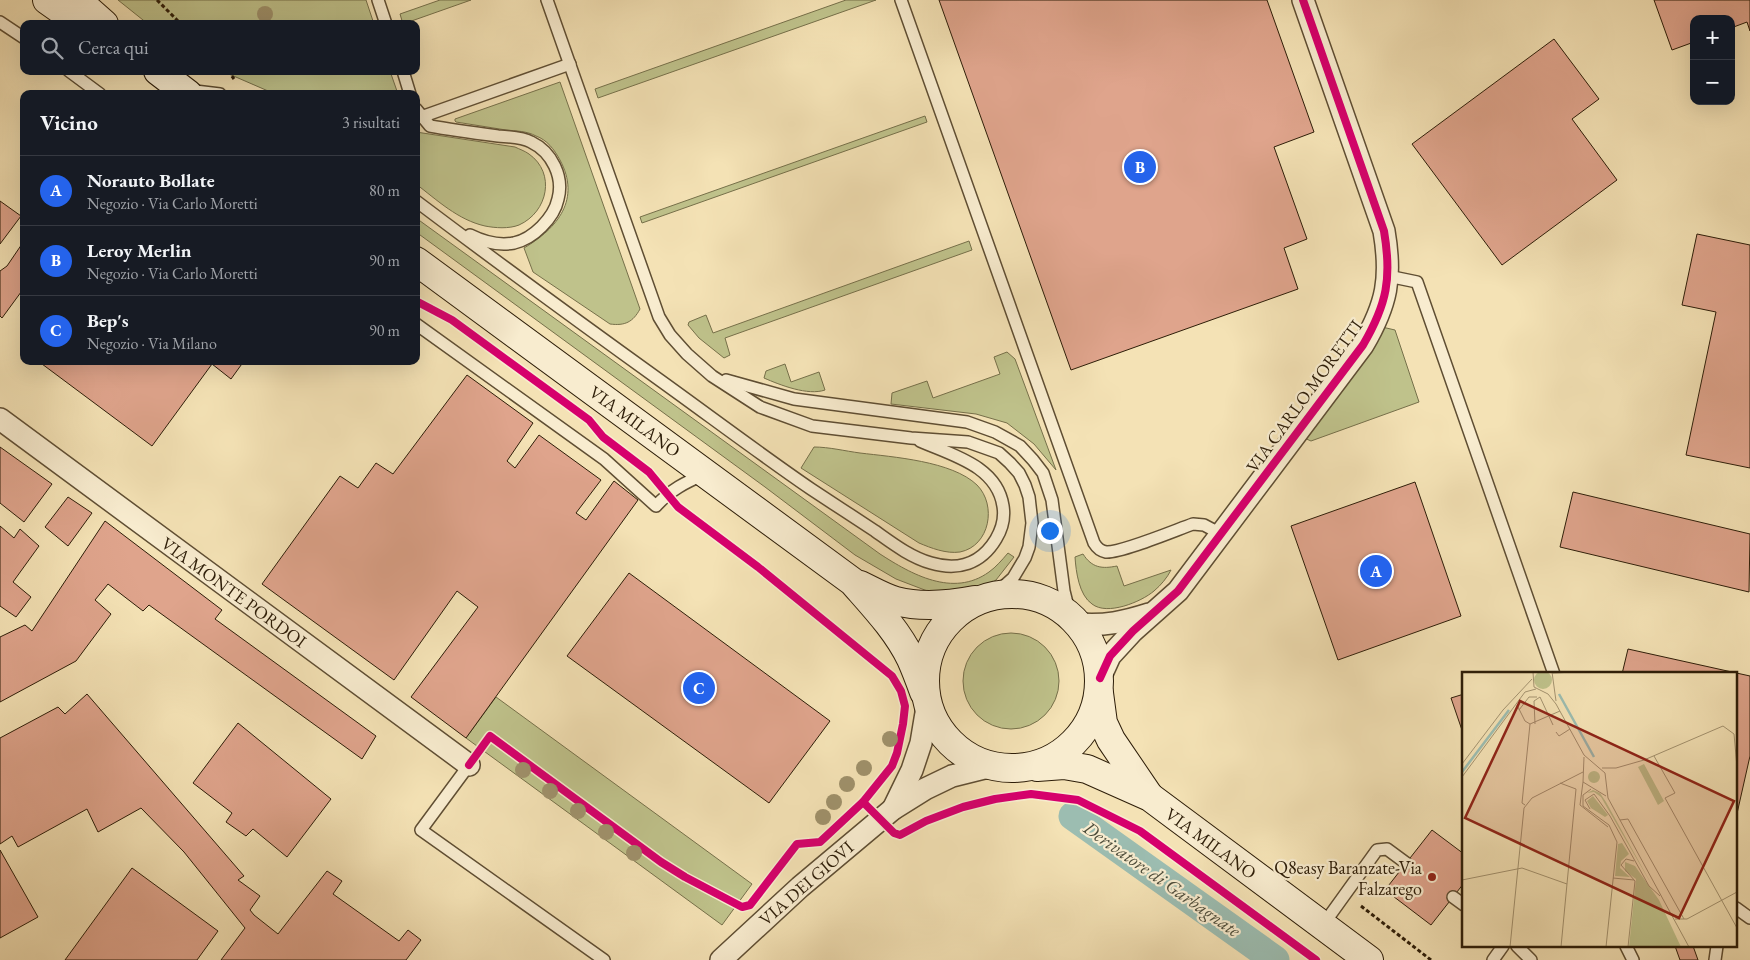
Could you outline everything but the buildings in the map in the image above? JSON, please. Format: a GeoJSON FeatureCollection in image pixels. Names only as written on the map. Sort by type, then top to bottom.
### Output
{"type":"FeatureCollection","features":[{"type":"Feature","properties":{"kind":"street"},"geometry":{"type":"LineString","coordinates":[[47,0],[76,20]]}},
{"type":"Feature","properties":{"kind":"street"},"geometry":{"type":"LineString","coordinates":[[78,0],[100,20]]}},
{"type":"Feature","properties":{"kind":"street","name":"VIA CARLO MORETTI"},"geometry":{"type":"LineString","coordinates":[[1099,686],[1110,656],[1133,631],[1178,592],[1364,345],[1381,309],[1388,276],[1388,253],[1384,231],[1302,0]]}},
{"type":"Feature","properties":{"kind":"street"},"geometry":{"type":"LineString","coordinates":[[163,75],[183,90]]}},
{"type":"Feature","properties":{"kind":"street","name":"VIA MILANO"},"geometry":{"type":"LineString","coordinates":[[420,264],[853,582],[899,639],[911,660],[926,700]]}},
{"type":"Feature","properties":{"kind":"street","name":"VIA MONTE PORDOI"},"geometry":{"type":"LineString","coordinates":[[0,419],[469,765]]}},
{"type":"Feature","properties":{"kind":"street","name":"VIA MILANO"},"geometry":{"type":"LineString","coordinates":[[853,582],[896,601],[924,605],[947,605],[987,597]]}},
{"type":"Feature","properties":{"kind":"street"},"geometry":{"type":"LineString","coordinates":[[893,809],[912,770],[920,743],[926,700],[926,663],[936,636],[954,615],[987,597],[1015,593],[1035,596],[1054,604],[1075,620],[1090,640],[1097,658],[1099,686],[1093,715],[1082,734],[1060,754],[1047,761],[1025,768],[992,766],[970,758],[952,745],[937,728],[926,700]]}},
{"type":"Feature","properties":{"kind":"street","name":"VIA CARLO MORETTI"},"geometry":{"type":"LineString","coordinates":[[1075,620],[1101,625],[1126,622],[1154,612]]}},
{"type":"Feature","properties":{"kind":"street","name":"VIA MILANO"},"geometry":{"type":"LineString","coordinates":[[1099,686],[1103,723],[1123,759],[1150,797]]}},
{"type":"Feature","properties":{"kind":"street","name":"VIA MILANO"},"geometry":{"type":"LineString","coordinates":[[1025,768],[1064,765],[1087,769],[1150,797],[1369,960]]}},
{"type":"Feature","properties":{"kind":"street","name":"VIA DEI GIOVI"},"geometry":{"type":"LineString","coordinates":[[721,960],[800,887],[893,809],[925,789],[952,776],[992,766]]}},
{"type":"Feature","properties":{"kind":"lane"},"geometry":{"type":"LineString","coordinates":[[378,0],[385,20]]}},
{"type":"Feature","properties":{"kind":"lane"},"geometry":{"type":"LineString","coordinates":[[547,0],[659,317],[670,335],[687,354],[712,376],[760,407],[812,426],[911,438],[968,442],[999,453],[1018,473],[1029,497],[1032,523],[1029,547],[1013,578],[987,597]]}},
{"type":"Feature","properties":{"kind":"lane"},"geometry":{"type":"LineString","coordinates":[[900,0],[1097,548],[1102,551],[1116,551],[1193,524],[1204,525],[1221,534]]}},
{"type":"Feature","properties":{"kind":"lane"},"geometry":{"type":"LineString","coordinates":[[0,22],[20,35]]}},
{"type":"Feature","properties":{"kind":"lane"},"geometry":{"type":"LineString","coordinates":[[420,113],[570,64]]}},
{"type":"Feature","properties":{"kind":"lane"},"geometry":{"type":"LineString","coordinates":[[74,75],[95,90]]}},
{"type":"Feature","properties":{"kind":"lane"},"geometry":{"type":"LineString","coordinates":[[404,75],[409,90]]}},
{"type":"Feature","properties":{"kind":"lane"},"geometry":{"type":"LineString","coordinates":[[420,114],[430,126],[530,141],[550,156],[557,172],[559,199],[556,207],[540,228],[522,240],[504,244],[484,242],[449,226]]}},
{"type":"Feature","properties":{"kind":"lane"},"geometry":{"type":"LineString","coordinates":[[420,204],[786,472],[901,549],[932,563],[953,567],[969,564],[979,559],[987,552],[999,534],[1004,516],[999,492],[989,476],[971,463],[911,438]]}},
{"type":"Feature","properties":{"kind":"lane"},"geometry":{"type":"LineString","coordinates":[[1388,276],[1417,282],[1553,672]]}},
{"type":"Feature","properties":{"kind":"lane"},"geometry":{"type":"LineString","coordinates":[[420,327],[604,459],[656,506],[667,494],[687,482],[707,474]]}},
{"type":"Feature","properties":{"kind":"lane"},"geometry":{"type":"LineString","coordinates":[[712,376],[794,399],[967,422],[995,432],[1020,446],[1043,473],[1048,485],[1052,500],[1064,591],[1075,620]]}},
{"type":"Feature","properties":{"kind":"lane"},"geometry":{"type":"LineString","coordinates":[[469,765],[421,830],[604,960]]}},
{"type":"Feature","properties":{"kind":"lane"},"geometry":{"type":"LineString","coordinates":[[1323,925],[1377,850],[1387,849],[1406,863]]}},
{"type":"Feature","properties":{"kind":"lane"},"geometry":{"type":"LineString","coordinates":[[1453,897],[1462,904]]}},
{"type":"Feature","properties":{"kind":"lane"},"geometry":{"type":"LineString","coordinates":[[1738,909],[1750,918]]}},
{"type":"Feature","properties":{"kind":"lane"},"geometry":{"type":"LineString","coordinates":[[1493,960],[1502,948]]}},
{"type":"Feature","properties":{"kind":"lane"},"geometry":{"type":"LineString","coordinates":[[1519,948],[1531,960]]}},
{"type":"Feature","properties":{"kind":"lane"},"geometry":{"type":"LineString","coordinates":[[1627,948],[1634,960]]}},
{"type":"Feature","properties":{"kind":"path"},"geometry":{"type":"LineString","coordinates":[[157,0],[177,20]]}},
{"type":"Feature","properties":{"kind":"path"},"geometry":{"type":"LineString","coordinates":[[1345,894],[1432,960]]}},
{"type":"Feature","properties":{"kind":"green space"},"geometry":{"type":"Polygon","coordinates":[[[118,0],[366,0],[373,20],[143,20],[118,0]]]}},
{"type":"Feature","properties":{"kind":"green space"},"geometry":{"type":"Polygon","coordinates":[[[440,0],[471,0],[414,20],[402,20],[400,14],[440,0]]]}},
{"type":"Feature","properties":{"kind":"green space"},"geometry":{"type":"Polygon","coordinates":[[[846,0],[876,0],[598,98],[595,89],[846,0]]]}},
{"type":"Feature","properties":{"kind":"green space"},"geometry":{"type":"Polygon","coordinates":[[[231,75],[391,75],[397,90],[266,90],[231,75]]]}},
{"type":"Feature","properties":{"kind":"green space"},"geometry":{"type":"Polygon","coordinates":[[[560,82],[640,309],[631,320],[624,324],[610,324],[533,272],[524,248],[556,222],[567,200],[566,174],[553,149],[544,140],[529,133],[455,121],[455,119],[560,82]]]}},
{"type":"Feature","properties":{"kind":"green space"},"geometry":{"type":"Polygon","coordinates":[[[925,116],[927,122],[642,223],[640,217],[925,116]]]}},
{"type":"Feature","properties":{"kind":"green space"},"geometry":{"type":"Polygon","coordinates":[[[420,133],[515,147],[527,153],[538,162],[543,171],[545,192],[542,202],[529,219],[519,225],[502,228],[489,227],[475,223],[448,209],[420,187],[420,133]]]}},
{"type":"Feature","properties":{"kind":"green space"},"geometry":{"type":"Polygon","coordinates":[[[420,221],[892,562],[933,580],[961,583],[975,580],[989,572],[1008,553],[1014,557],[996,580],[980,590],[930,592],[896,579],[855,555],[420,235],[420,221]]]}},
{"type":"Feature","properties":{"kind":"green space"},"geometry":{"type":"Polygon","coordinates":[[[969,241],[972,250],[725,338],[730,355],[724,358],[699,338],[688,325],[689,322],[706,315],[713,333],[969,241]]]}},
{"type":"Feature","properties":{"kind":"green space"},"geometry":{"type":"Polygon","coordinates":[[[1382,327],[1395,330],[1419,402],[1311,441],[1302,437],[1382,327]]]}},
{"type":"Feature","properties":{"kind":"green space"},"geometry":{"type":"Polygon","coordinates":[[[1007,352],[1015,359],[1056,470],[1034,444],[1007,423],[976,414],[891,404],[892,393],[927,381],[933,398],[1000,374],[994,357],[1007,352]]]}},
{"type":"Feature","properties":{"kind":"green space"},"geometry":{"type":"Polygon","coordinates":[[[785,364],[791,382],[819,372],[825,390],[802,391],[764,378],[766,371],[785,364]]]}},
{"type":"Feature","properties":{"kind":"green space"},"geometry":{"type":"Polygon","coordinates":[[[814,447],[905,459],[938,465],[953,470],[977,485],[983,493],[988,513],[984,533],[978,542],[960,552],[934,549],[919,543],[801,468],[814,447]]]}},
{"type":"Feature","properties":{"kind":"green space"},"geometry":{"type":"Polygon","coordinates":[[[1083,554],[1094,565],[1117,566],[1124,586],[1171,570],[1166,579],[1148,595],[1124,606],[1106,609],[1092,604],[1081,589],[1075,557],[1083,554]]]}},
{"type":"Feature","properties":{"kind":"green space"},"geometry":{"type":"Polygon","coordinates":[[[1011,633],[1029,637],[1045,647],[1055,663],[1059,681],[1055,699],[1045,715],[1029,725],[1011,729],[993,725],[977,715],[967,699],[963,681],[967,663],[977,647],[993,637],[1011,633]]]}},
{"type":"Feature","properties":{"kind":"green space"},"geometry":{"type":"Polygon","coordinates":[[[496,697],[752,884],[722,925],[466,738],[496,697]]]}},
{"type":"Feature","properties":{"kind":"waterway","name":"Derivatore di Garbagnate"},"geometry":{"type":"LineString","coordinates":[[1073,816],[1275,960]]}},
{"type":"Feature","properties":{"kind":"cycle path"},"geometry":{"type":"LineString","coordinates":[[1100,678],[1110,656],[1133,631],[1178,591],[1363,345],[1378,316],[1386,290],[1387,263],[1384,231],[1303,0]]}},
{"type":"Feature","properties":{"kind":"cycle path"},"geometry":{"type":"LineString","coordinates":[[420,303],[452,320],[589,420],[603,437],[649,472],[678,507],[758,567],[892,676],[901,691],[905,706],[897,753],[892,766],[863,802],[820,842],[797,844],[750,905],[742,907],[661,862],[490,736],[469,765]]}},
{"type":"Feature","properties":{"kind":"cycle path"},"geometry":{"type":"LineString","coordinates":[[863,802],[894,833],[900,835],[926,821],[963,807],[995,799],[1031,794],[1078,800],[1140,831],[1316,960]]}},
{"type":"Feature","properties":{"kind":"place","name":"Leroy Merlin"},"geometry":{"type":"Point","coordinates":[1140,167]}},
{"type":"Feature","properties":{"kind":"place","name":"Norauto Bollate"},"geometry":{"type":"Point","coordinates":[1376,571]}},
{"type":"Feature","properties":{"kind":"place","name":"Bep's"},"geometry":{"type":"Point","coordinates":[699,688]}},
{"type":"Feature","properties":{"kind":"place","name":"Q8easy Baranzate-Via Falzarego"},"geometry":{"type":"Point","coordinates":[1432,877]}}]}
